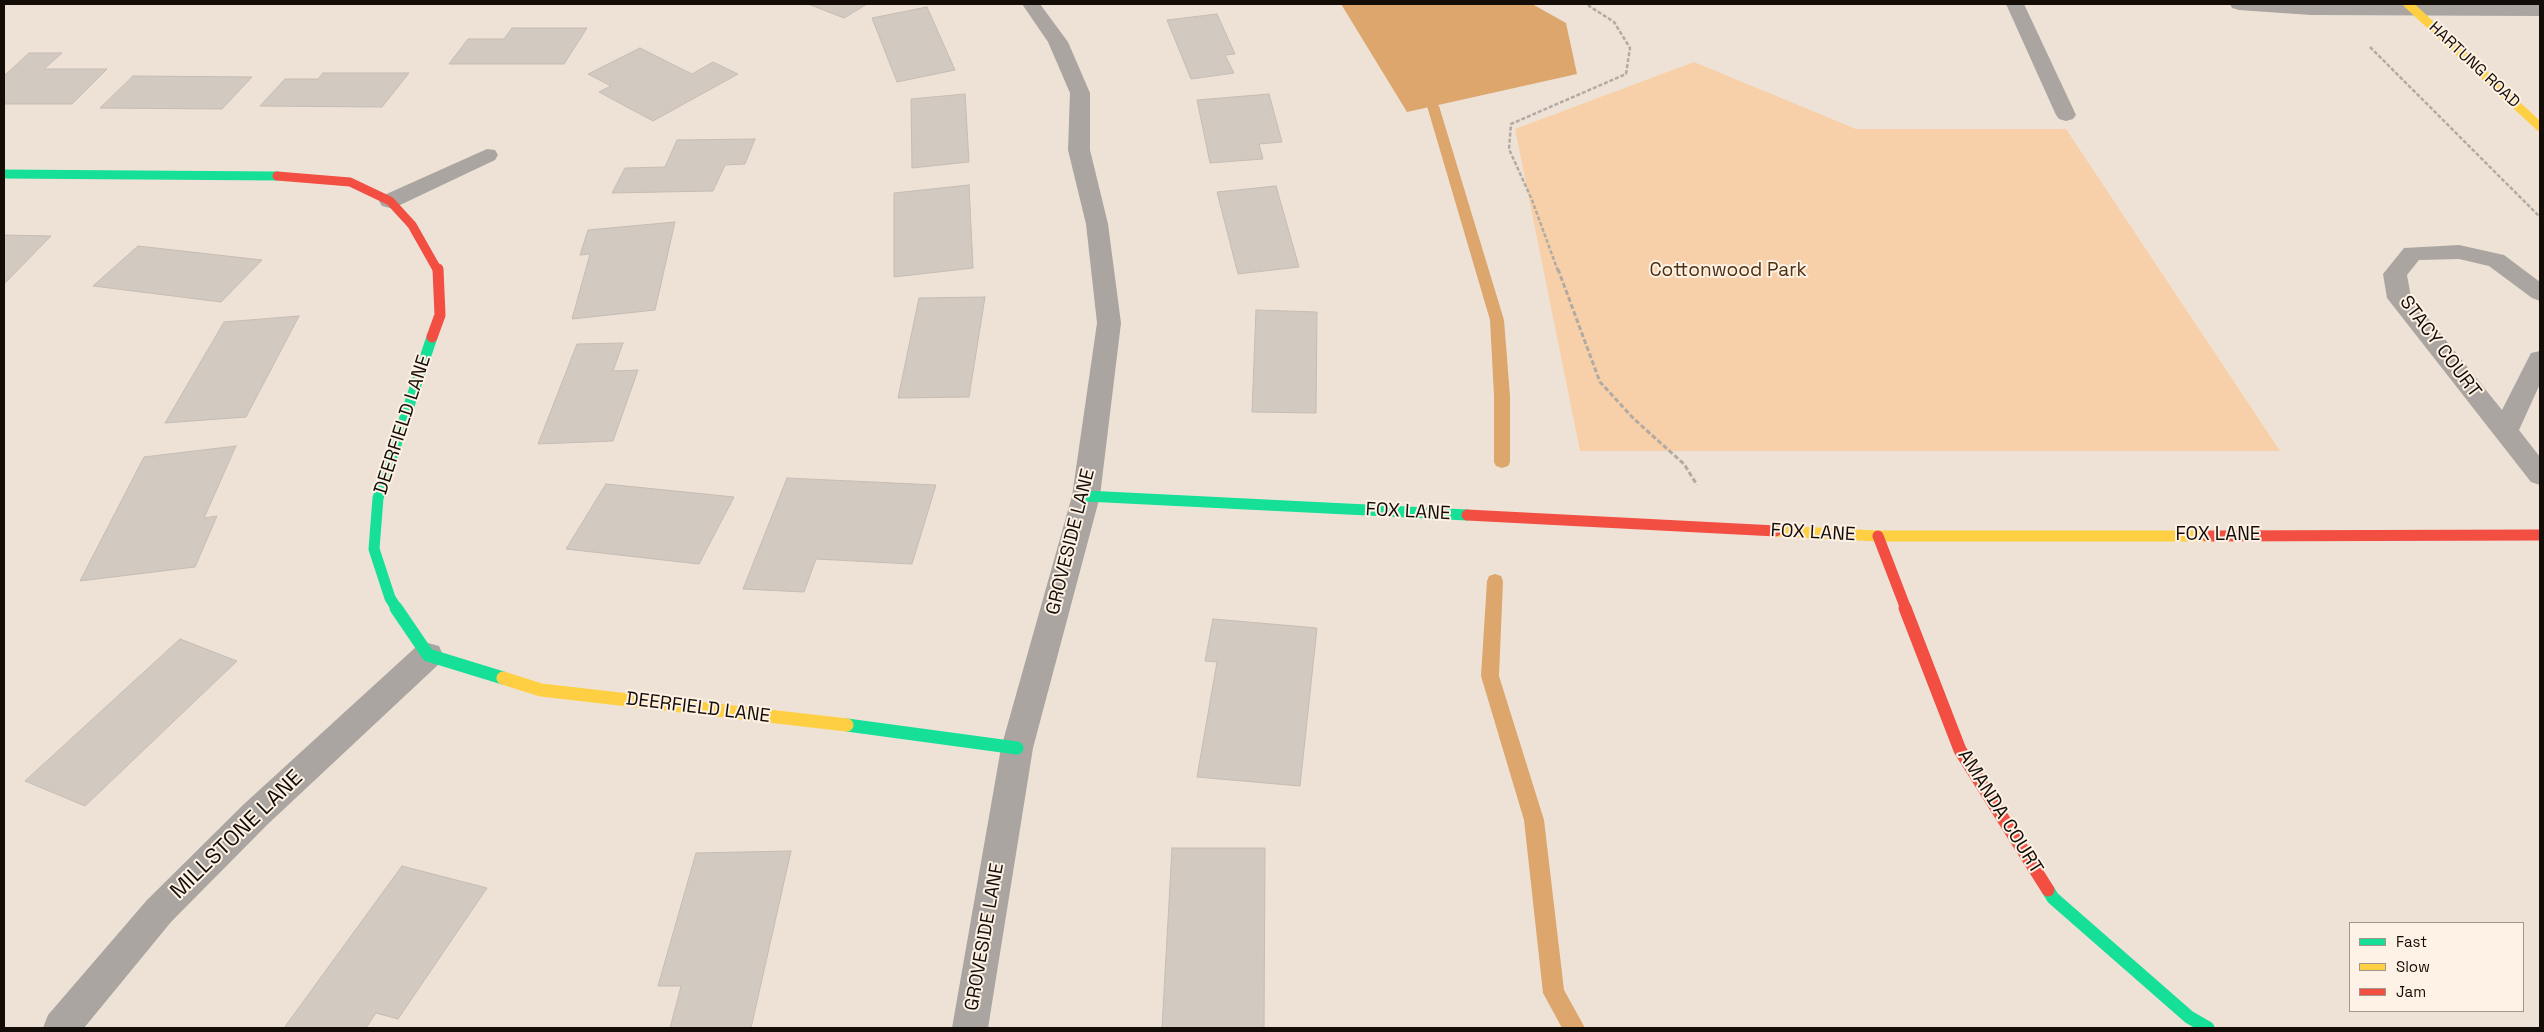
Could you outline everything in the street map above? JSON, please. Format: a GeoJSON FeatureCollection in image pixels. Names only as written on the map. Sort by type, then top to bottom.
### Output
{"type":"FeatureCollection","features":[{"type":"Feature","properties":{"kind":"street","name":"GROVESIDE LANE"},"geometry":{"type":"LineString","coordinates":[[970,1028],[1017,748],[1086,496],[1109,324],[1097,224],[1079,150],[1080,93],[1058,42],[1031,4]]}},
{"type":"Feature","properties":{"kind":"street"},"geometry":{"type":"LineString","coordinates":[[2015,4],[2066,115]]}},
{"type":"Feature","properties":{"kind":"street"},"geometry":{"type":"LineString","coordinates":[[2238,4],[2332,9],[2412,7],[2540,10]]}},
{"type":"Feature","properties":{"kind":"street","name":"HARTUNG ROAD"},"geometry":{"type":"LineString","coordinates":[[2412,7],[2540,127]]}},
{"type":"Feature","properties":{"kind":"street"},"geometry":{"type":"LineString","coordinates":[[390,201],[487,155]]}},
{"type":"Feature","properties":{"kind":"street","name":"DEERFIELD LANE"},"geometry":{"type":"LineString","coordinates":[[4,174],[256,174],[350,182],[390,201],[412,225],[438,267],[440,315],[378,498],[374,549],[390,598],[428,655],[541,690],[940,736],[1017,748]]}},
{"type":"Feature","properties":{"kind":"street","name":"STACY COURT"},"geometry":{"type":"LineString","coordinates":[[2540,293],[2496,260],[2460,252],[2412,253],[2395,274],[2399,298],[2540,475]]}},
{"type":"Feature","properties":{"kind":"street"},"geometry":{"type":"LineString","coordinates":[[2505,431],[2540,359]]}},
{"type":"Feature","properties":{"kind":"street","name":"FOX LANE"},"geometry":{"type":"LineString","coordinates":[[1086,496],[1878,536],[2540,535]]}},
{"type":"Feature","properties":{"kind":"street","name":"AMANDA COURT"},"geometry":{"type":"LineString","coordinates":[[1878,536],[1960,750],[2054,898],[2189,1017],[2208,1028]]}},
{"type":"Feature","properties":{"kind":"street","name":"MILLSTONE LANE"},"geometry":{"type":"LineString","coordinates":[[61,1028],[159,910],[256,814],[428,655]]}},
{"type":"Feature","properties":{"kind":"path"},"geometry":{"type":"LineString","coordinates":[[1586,4],[1614,22],[1630,48],[1626,74],[1544,108],[1511,124],[1509,148],[1532,200],[1600,382],[1634,419],[1684,464],[1728,528]]}},
{"type":"Feature","properties":{"kind":"path"},"geometry":{"type":"LineString","coordinates":[[2332,9],[2540,217]]}},
{"type":"Feature","properties":{"kind":"green space","name":"Cottonwood Park"},"geometry":{"type":"Polygon","coordinates":[[[1694,62],[1856,129],[2066,129],[2280,451],[1580,451],[1515,129],[1694,62]]]}},
{"type":"Feature","properties":{"kind":"shaded area"},"geometry":{"type":"Polygon","coordinates":[[[1341,4],[1532,4],[1566,23],[1577,74],[1407,112],[1341,4]]]}},
{"type":"Feature","properties":{"kind":"building"},"geometry":{"type":"Polygon","coordinates":[[[808,4],[867,4],[844,18],[808,4]]]}},
{"type":"Feature","properties":{"kind":"building"},"geometry":{"type":"Polygon","coordinates":[[[927,7],[955,70],[897,82],[872,18],[927,7]]]}},
{"type":"Feature","properties":{"kind":"building"},"geometry":{"type":"Polygon","coordinates":[[[1217,14],[1235,54],[1225,55],[1234,73],[1191,79],[1167,20],[1217,14]]]}},
{"type":"Feature","properties":{"kind":"building"},"geometry":{"type":"Polygon","coordinates":[[[512,28],[587,28],[564,64],[449,64],[468,39],[504,39],[512,28]]]}},
{"type":"Feature","properties":{"kind":"building"},"geometry":{"type":"Polygon","coordinates":[[[640,48],[692,74],[713,62],[738,74],[653,121],[599,92],[611,86],[588,74],[640,48]]]}},
{"type":"Feature","properties":{"kind":"building"},"geometry":{"type":"Polygon","coordinates":[[[29,53],[62,53],[44,69],[107,69],[72,104],[4,104],[4,76],[29,53]]]}},
{"type":"Feature","properties":{"kind":"building"},"geometry":{"type":"Polygon","coordinates":[[[323,73],[409,73],[382,107],[260,106],[285,79],[318,79],[323,73]]]}},
{"type":"Feature","properties":{"kind":"building"},"geometry":{"type":"Polygon","coordinates":[[[133,76],[252,77],[222,109],[100,108],[133,76]]]}},
{"type":"Feature","properties":{"kind":"building"},"geometry":{"type":"Polygon","coordinates":[[[965,94],[969,162],[912,168],[911,99],[965,94]]]}},
{"type":"Feature","properties":{"kind":"building"},"geometry":{"type":"Polygon","coordinates":[[[1269,94],[1282,142],[1259,144],[1263,159],[1210,163],[1197,100],[1269,94]]]}},
{"type":"Feature","properties":{"kind":"building"},"geometry":{"type":"Polygon","coordinates":[[[755,139],[745,164],[725,165],[713,191],[612,193],[625,168],[665,167],[677,140],[755,139]]]}},
{"type":"Feature","properties":{"kind":"building"},"geometry":{"type":"Polygon","coordinates":[[[969,185],[973,268],[894,277],[894,193],[969,185]]]}},
{"type":"Feature","properties":{"kind":"building"},"geometry":{"type":"Polygon","coordinates":[[[1276,186],[1299,267],[1238,274],[1217,192],[1276,186]]]}},
{"type":"Feature","properties":{"kind":"building"},"geometry":{"type":"Polygon","coordinates":[[[675,222],[655,310],[572,319],[590,254],[580,255],[588,230],[675,222]]]}},
{"type":"Feature","properties":{"kind":"building"},"geometry":{"type":"Polygon","coordinates":[[[4,235],[51,236],[4,284],[4,235]]]}},
{"type":"Feature","properties":{"kind":"building"},"geometry":{"type":"Polygon","coordinates":[[[138,246],[262,260],[221,302],[93,286],[138,246]]]}},
{"type":"Feature","properties":{"kind":"building"},"geometry":{"type":"Polygon","coordinates":[[[985,297],[969,397],[898,398],[919,298],[985,297]]]}},
{"type":"Feature","properties":{"kind":"building"},"geometry":{"type":"Polygon","coordinates":[[[1256,310],[1317,312],[1316,413],[1252,412],[1256,310]]]}},
{"type":"Feature","properties":{"kind":"building"},"geometry":{"type":"Polygon","coordinates":[[[299,316],[246,417],[165,423],[224,322],[299,316]]]}},
{"type":"Feature","properties":{"kind":"building"},"geometry":{"type":"Polygon","coordinates":[[[623,343],[613,371],[638,370],[613,441],[538,444],[577,344],[623,343]]]}},
{"type":"Feature","properties":{"kind":"building"},"geometry":{"type":"Polygon","coordinates":[[[236,446],[204,518],[217,516],[195,567],[80,581],[144,457],[236,446]]]}},
{"type":"Feature","properties":{"kind":"building"},"geometry":{"type":"Polygon","coordinates":[[[787,478],[936,485],[912,564],[816,559],[804,592],[743,589],[787,478]]]}},
{"type":"Feature","properties":{"kind":"building"},"geometry":{"type":"Polygon","coordinates":[[[606,484],[734,497],[699,564],[566,549],[606,484]]]}},
{"type":"Feature","properties":{"kind":"building"},"geometry":{"type":"Polygon","coordinates":[[[1213,619],[1317,628],[1300,786],[1197,777],[1217,662],[1205,661],[1213,619]]]}},
{"type":"Feature","properties":{"kind":"building"},"geometry":{"type":"Polygon","coordinates":[[[180,639],[237,661],[85,806],[25,781],[180,639]]]}},
{"type":"Feature","properties":{"kind":"building"},"geometry":{"type":"Polygon","coordinates":[[[1172,848],[1265,848],[1264,1028],[1162,1028],[1172,848]]]}},
{"type":"Feature","properties":{"kind":"building"},"geometry":{"type":"Polygon","coordinates":[[[791,851],[751,1028],[670,1028],[681,986],[658,986],[696,853],[791,851]]]}},
{"type":"Feature","properties":{"kind":"building"},"geometry":{"type":"Polygon","coordinates":[[[402,866],[487,888],[398,1019],[376,1013],[366,1028],[284,1028],[402,866]]]}},
{"type":"Feature","properties":{"kind":"waterway"},"geometry":{"type":"LineString","coordinates":[[1433,106],[1497,320],[1502,396],[1502,462]]}},
{"type":"Feature","properties":{"kind":"waterway"},"geometry":{"type":"LineString","coordinates":[[1495,581],[1490,676],[1534,820],[1554,993],[1574,1028]]}},
{"type":"Feature","properties":{"kind":"traffic: fast"},"geometry":{"type":"LineString","coordinates":[[4,174],[277,176]]}},
{"type":"Feature","properties":{"kind":"traffic: fast"},"geometry":{"type":"LineString","coordinates":[[432,337],[378,498],[374,549],[390,598],[428,655],[503,678]]}},
{"type":"Feature","properties":{"kind":"traffic: fast"},"geometry":{"type":"LineString","coordinates":[[1086,496],[1467,515]]}},
{"type":"Feature","properties":{"kind":"traffic: fast"},"geometry":{"type":"LineString","coordinates":[[847,725],[1017,748]]}},
{"type":"Feature","properties":{"kind":"traffic: fast"},"geometry":{"type":"LineString","coordinates":[[2048,890],[2053,898],[2189,1017],[2208,1028]]}},
{"type":"Feature","properties":{"kind":"traffic: slow"},"geometry":{"type":"LineString","coordinates":[[2408,4],[2540,127]]}},
{"type":"Feature","properties":{"kind":"traffic: slow"},"geometry":{"type":"LineString","coordinates":[[1776,531],[1878,536],[2207,536]]}},
{"type":"Feature","properties":{"kind":"traffic: slow"},"geometry":{"type":"LineString","coordinates":[[503,678],[541,690],[847,725]]}},
{"type":"Feature","properties":{"kind":"traffic: jam"},"geometry":{"type":"LineString","coordinates":[[277,176],[350,182],[390,201],[412,225],[438,267],[440,315],[432,337]]}},
{"type":"Feature","properties":{"kind":"traffic: jam"},"geometry":{"type":"LineString","coordinates":[[1467,515],[1776,531]]}},
{"type":"Feature","properties":{"kind":"traffic: jam"},"geometry":{"type":"LineString","coordinates":[[2207,536],[2540,535]]}},
{"type":"Feature","properties":{"kind":"traffic: jam"},"geometry":{"type":"LineString","coordinates":[[1878,536],[1960,750],[2048,890]]}}]}
